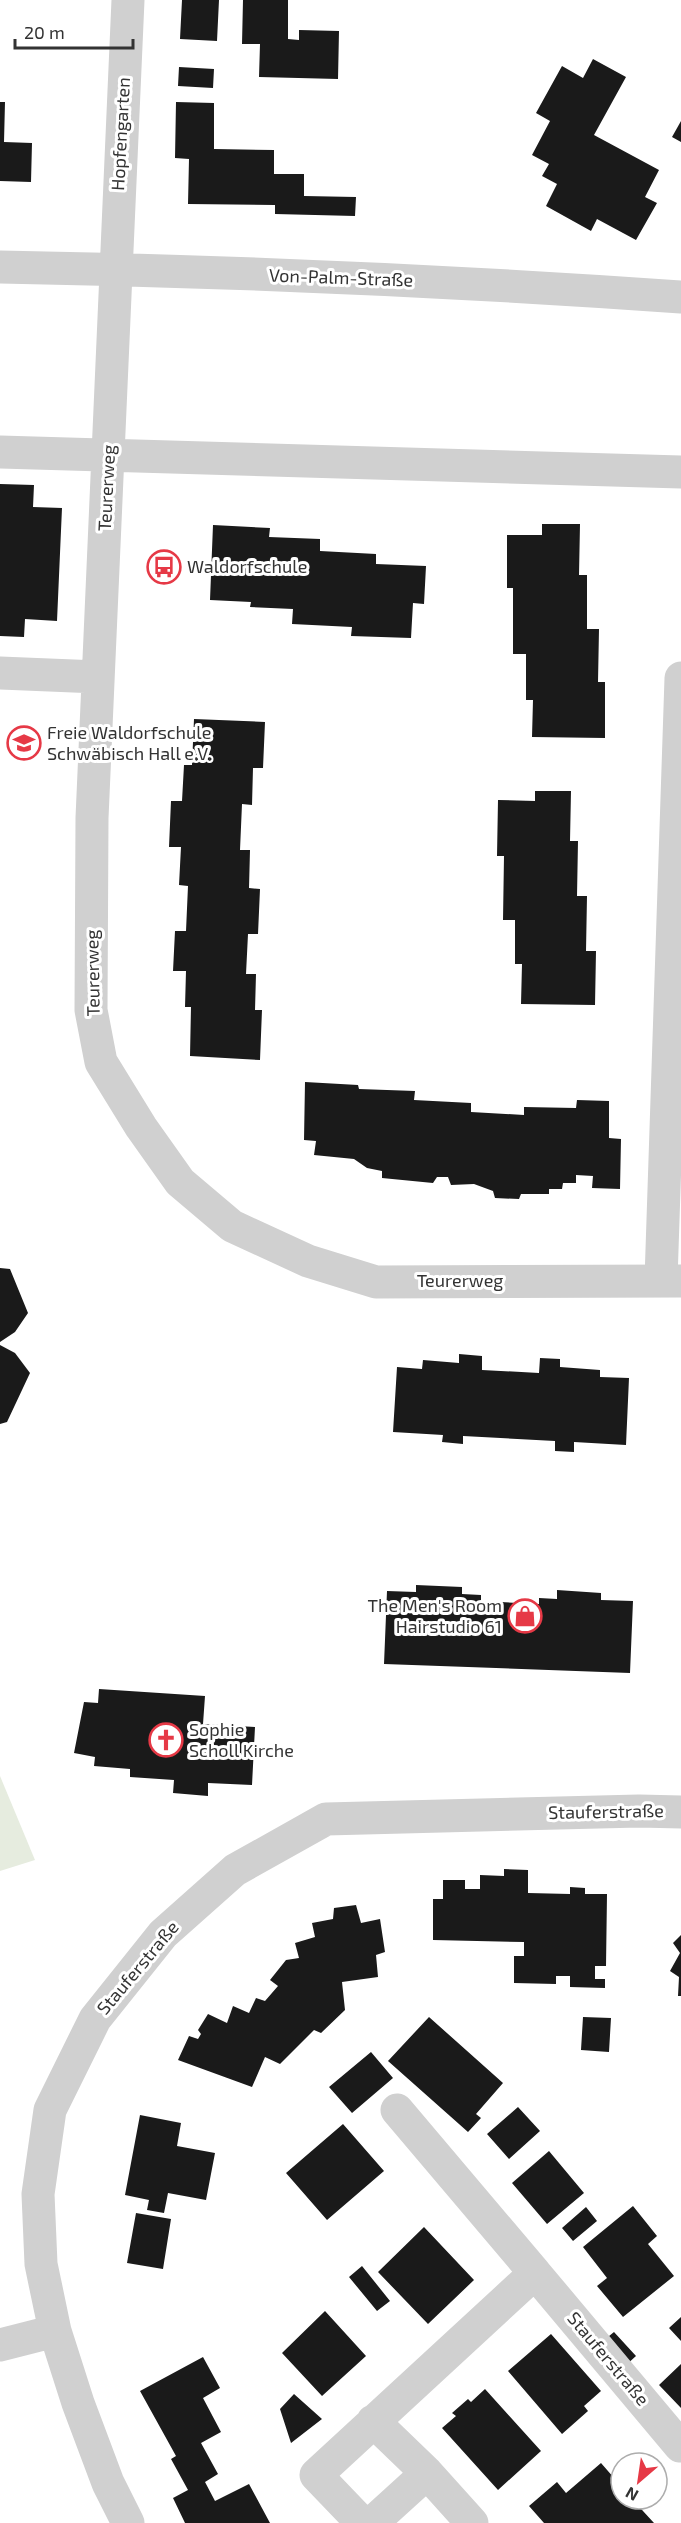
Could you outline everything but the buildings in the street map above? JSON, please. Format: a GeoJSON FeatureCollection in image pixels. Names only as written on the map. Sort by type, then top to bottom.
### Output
{"type":"FeatureCollection","features":[{"type":"Feature","properties":{"kind":"street","name":"Hopfengarten"},"geometry":{"type":"LineString","coordinates":[[115,269],[128,0]]}},
{"type":"Feature","properties":{"kind":"street","name":"Von-Palm-Straße"},"geometry":{"type":"LineString","coordinates":[[0,267],[115,269],[547,287],[681,297]]}},
{"type":"Feature","properties":{"kind":"street","name":"Teurerweg"},"geometry":{"type":"LineString","coordinates":[[115,269],[92,818],[91,1010],[101,1062],[141,1127],[180,1182],[232,1226],[308,1261],[376,1282],[671,1281],[681,678]]}},
{"type":"Feature","properties":{"kind":"street"},"geometry":{"type":"LineString","coordinates":[[0,452],[108,457],[488,465],[681,472]]}},
{"type":"Feature","properties":{"kind":"street"},"geometry":{"type":"LineString","coordinates":[[0,673],[98,677]]}},
{"type":"Feature","properties":{"kind":"street","name":"Stauferstraße"},"geometry":{"type":"LineString","coordinates":[[128,2523],[100,2463],[78,2403],[55,2331],[41,2264],[38,2194],[50,2110],[95,2019],[163,1934],[234,1870],[326,1819],[639,1811],[681,1812]]}},
{"type":"Feature","properties":{"kind":"street","name":"Stauferstraße"},"geometry":{"type":"LineString","coordinates":[[397,2110],[680,2446]]}},
{"type":"Feature","properties":{"kind":"street"},"geometry":{"type":"LineString","coordinates":[[362,2523],[316,2475],[535,2273]]}},
{"type":"Feature","properties":{"kind":"street"},"geometry":{"type":"LineString","coordinates":[[0,2345],[55,2331]]}},
{"type":"Feature","properties":{"kind":"street"},"geometry":{"type":"LineString","coordinates":[[373,2421],[427,2473],[472,2523]]}},
{"type":"Feature","properties":{"kind":"street"},"geometry":{"type":"LineString","coordinates":[[372,2523],[427,2473]]}},
{"type":"Feature","properties":{"kind":"shaded area"},"geometry":{"type":"Polygon","coordinates":[[[0,1776],[35,1860],[0,1871],[0,1776]]]}},
{"type":"Feature","properties":{"kind":"place","name":"Waldorfschule"},"geometry":{"type":"Point","coordinates":[164,567]}},
{"type":"Feature","properties":{"kind":"place","name":"Freie Waldorfschule Schwäbisch Hall e.V."},"geometry":{"type":"Point","coordinates":[24,743]}},
{"type":"Feature","properties":{"kind":"place","name":"The Men's Room Hairstudio 61"},"geometry":{"type":"Point","coordinates":[525,1616]}},
{"type":"Feature","properties":{"kind":"place","name":"Sophie Scholl Kirche"},"geometry":{"type":"Point","coordinates":[166,1740]}}]}
